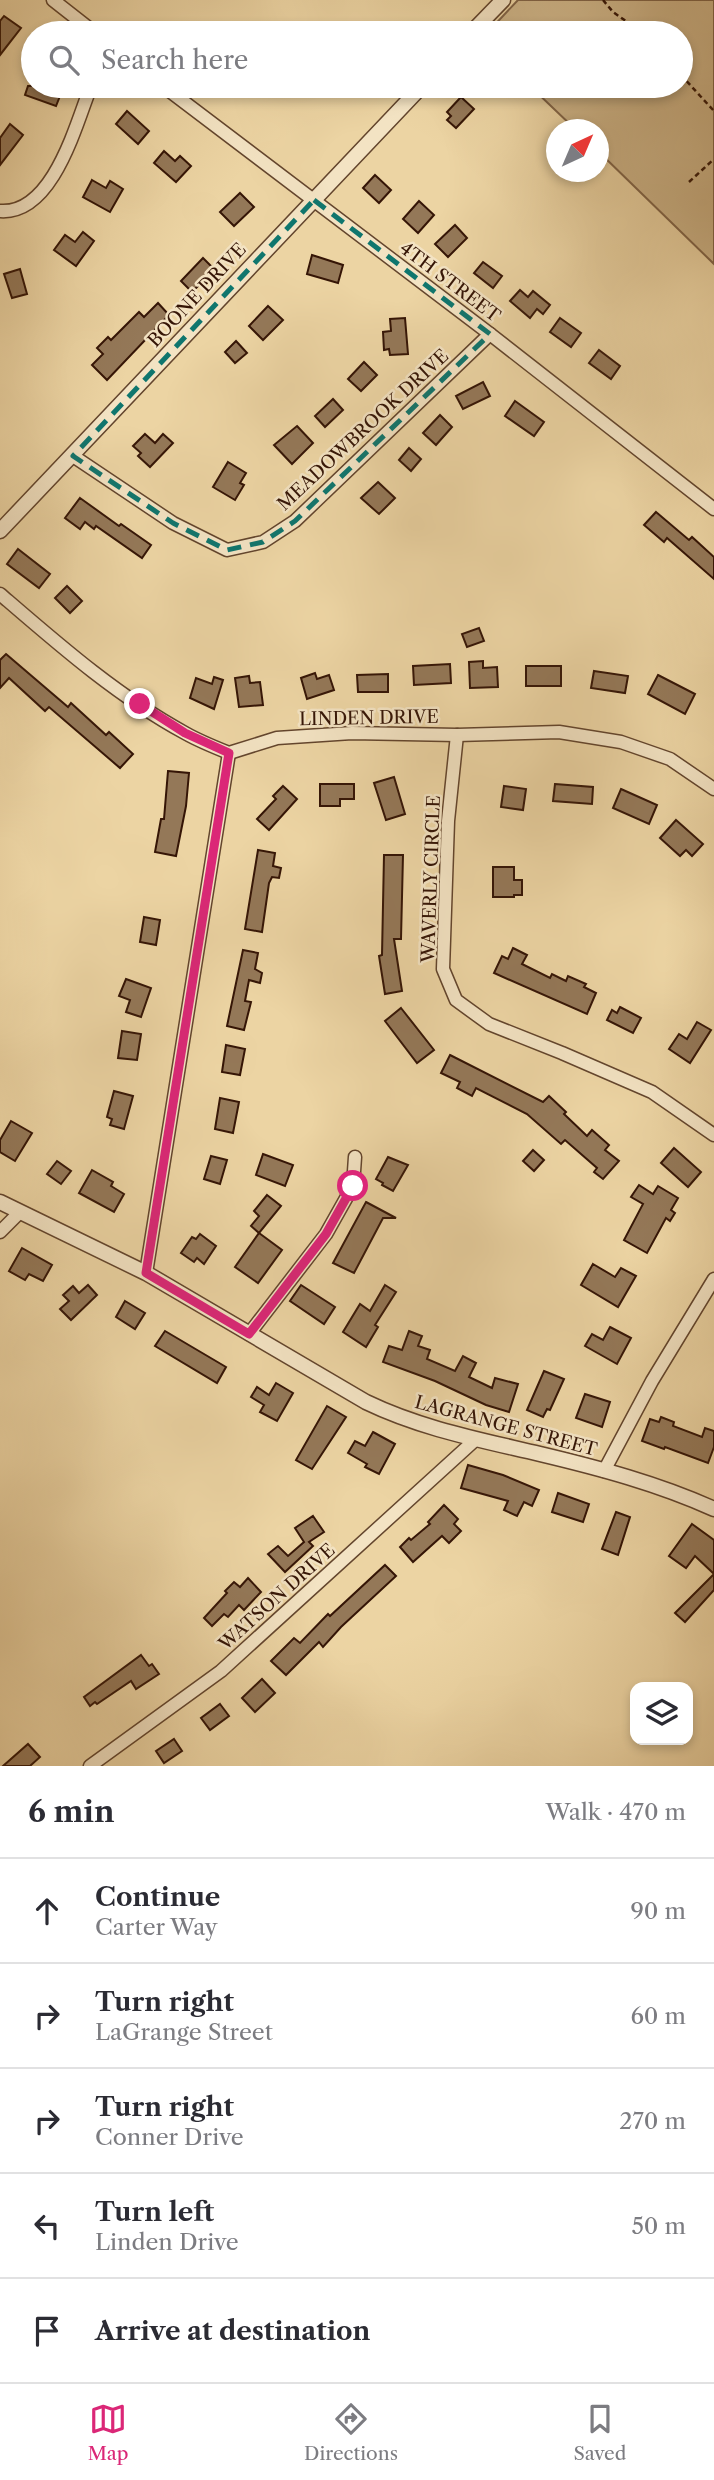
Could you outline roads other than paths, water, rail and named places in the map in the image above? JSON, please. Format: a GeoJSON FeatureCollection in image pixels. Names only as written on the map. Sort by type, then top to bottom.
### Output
{"type":"FeatureCollection","features":[{"type":"Feature","properties":{"kind":"street"},"geometry":{"type":"LineString","coordinates":[[53,0],[80,21]]}},
{"type":"Feature","properties":{"kind":"street"},"geometry":{"type":"LineString","coordinates":[[483,21],[503,0]]}},
{"type":"Feature","properties":{"kind":"street"},"geometry":{"type":"LineString","coordinates":[[0,211],[13,211],[26,205],[52,178],[61,166],[86,98]]}},
{"type":"Feature","properties":{"kind":"street","name":"4TH STREET"},"geometry":{"type":"LineString","coordinates":[[179,98],[490,334],[714,509]]}},
{"type":"Feature","properties":{"kind":"street","name":"BOONE DRIVE"},"geometry":{"type":"LineString","coordinates":[[0,531],[411,98]]}},
{"type":"Feature","properties":{"kind":"street","name":"MEADOWBROOK DRIVE"},"geometry":{"type":"LineString","coordinates":[[73,456],[173,523],[227,550],[263,542],[295,521],[490,334]]}},
{"type":"Feature","properties":{"kind":"street"},"geometry":{"type":"LineString","coordinates":[[0,594],[78,661],[185,733],[229,753],[146,1273]]}},
{"type":"Feature","properties":{"kind":"street","name":"LINDEN DRIVE"},"geometry":{"type":"LineString","coordinates":[[229,753],[277,738],[352,733],[457,735]]}},
{"type":"Feature","properties":{"kind":"street"},"geometry":{"type":"LineString","coordinates":[[457,735],[559,733],[621,742],[670,759],[714,789]]}},
{"type":"Feature","properties":{"kind":"street","name":"WAVERLY CIRCLE"},"geometry":{"type":"LineString","coordinates":[[457,735],[448,821],[443,969],[456,1000],[489,1024],[652,1091],[714,1135]]}},
{"type":"Feature","properties":{"kind":"street"},"geometry":{"type":"LineString","coordinates":[[249,1334],[326,1234],[353,1186],[355,1157]]}},
{"type":"Feature","properties":{"kind":"street","name":"LAGRANGE STREET"},"geometry":{"type":"LineString","coordinates":[[0,1202],[146,1273],[393,1416],[475,1440],[604,1471],[676,1493],[714,1509]]}},
{"type":"Feature","properties":{"kind":"street"},"geometry":{"type":"LineString","coordinates":[[0,1232],[20,1212]]}},
{"type":"Feature","properties":{"kind":"street"},"geometry":{"type":"LineString","coordinates":[[604,1471],[652,1381],[714,1279]]}},
{"type":"Feature","properties":{"kind":"street","name":"WATSON DRIVE"},"geometry":{"type":"LineString","coordinates":[[90,1766],[230,1664],[475,1440]]}}]}
